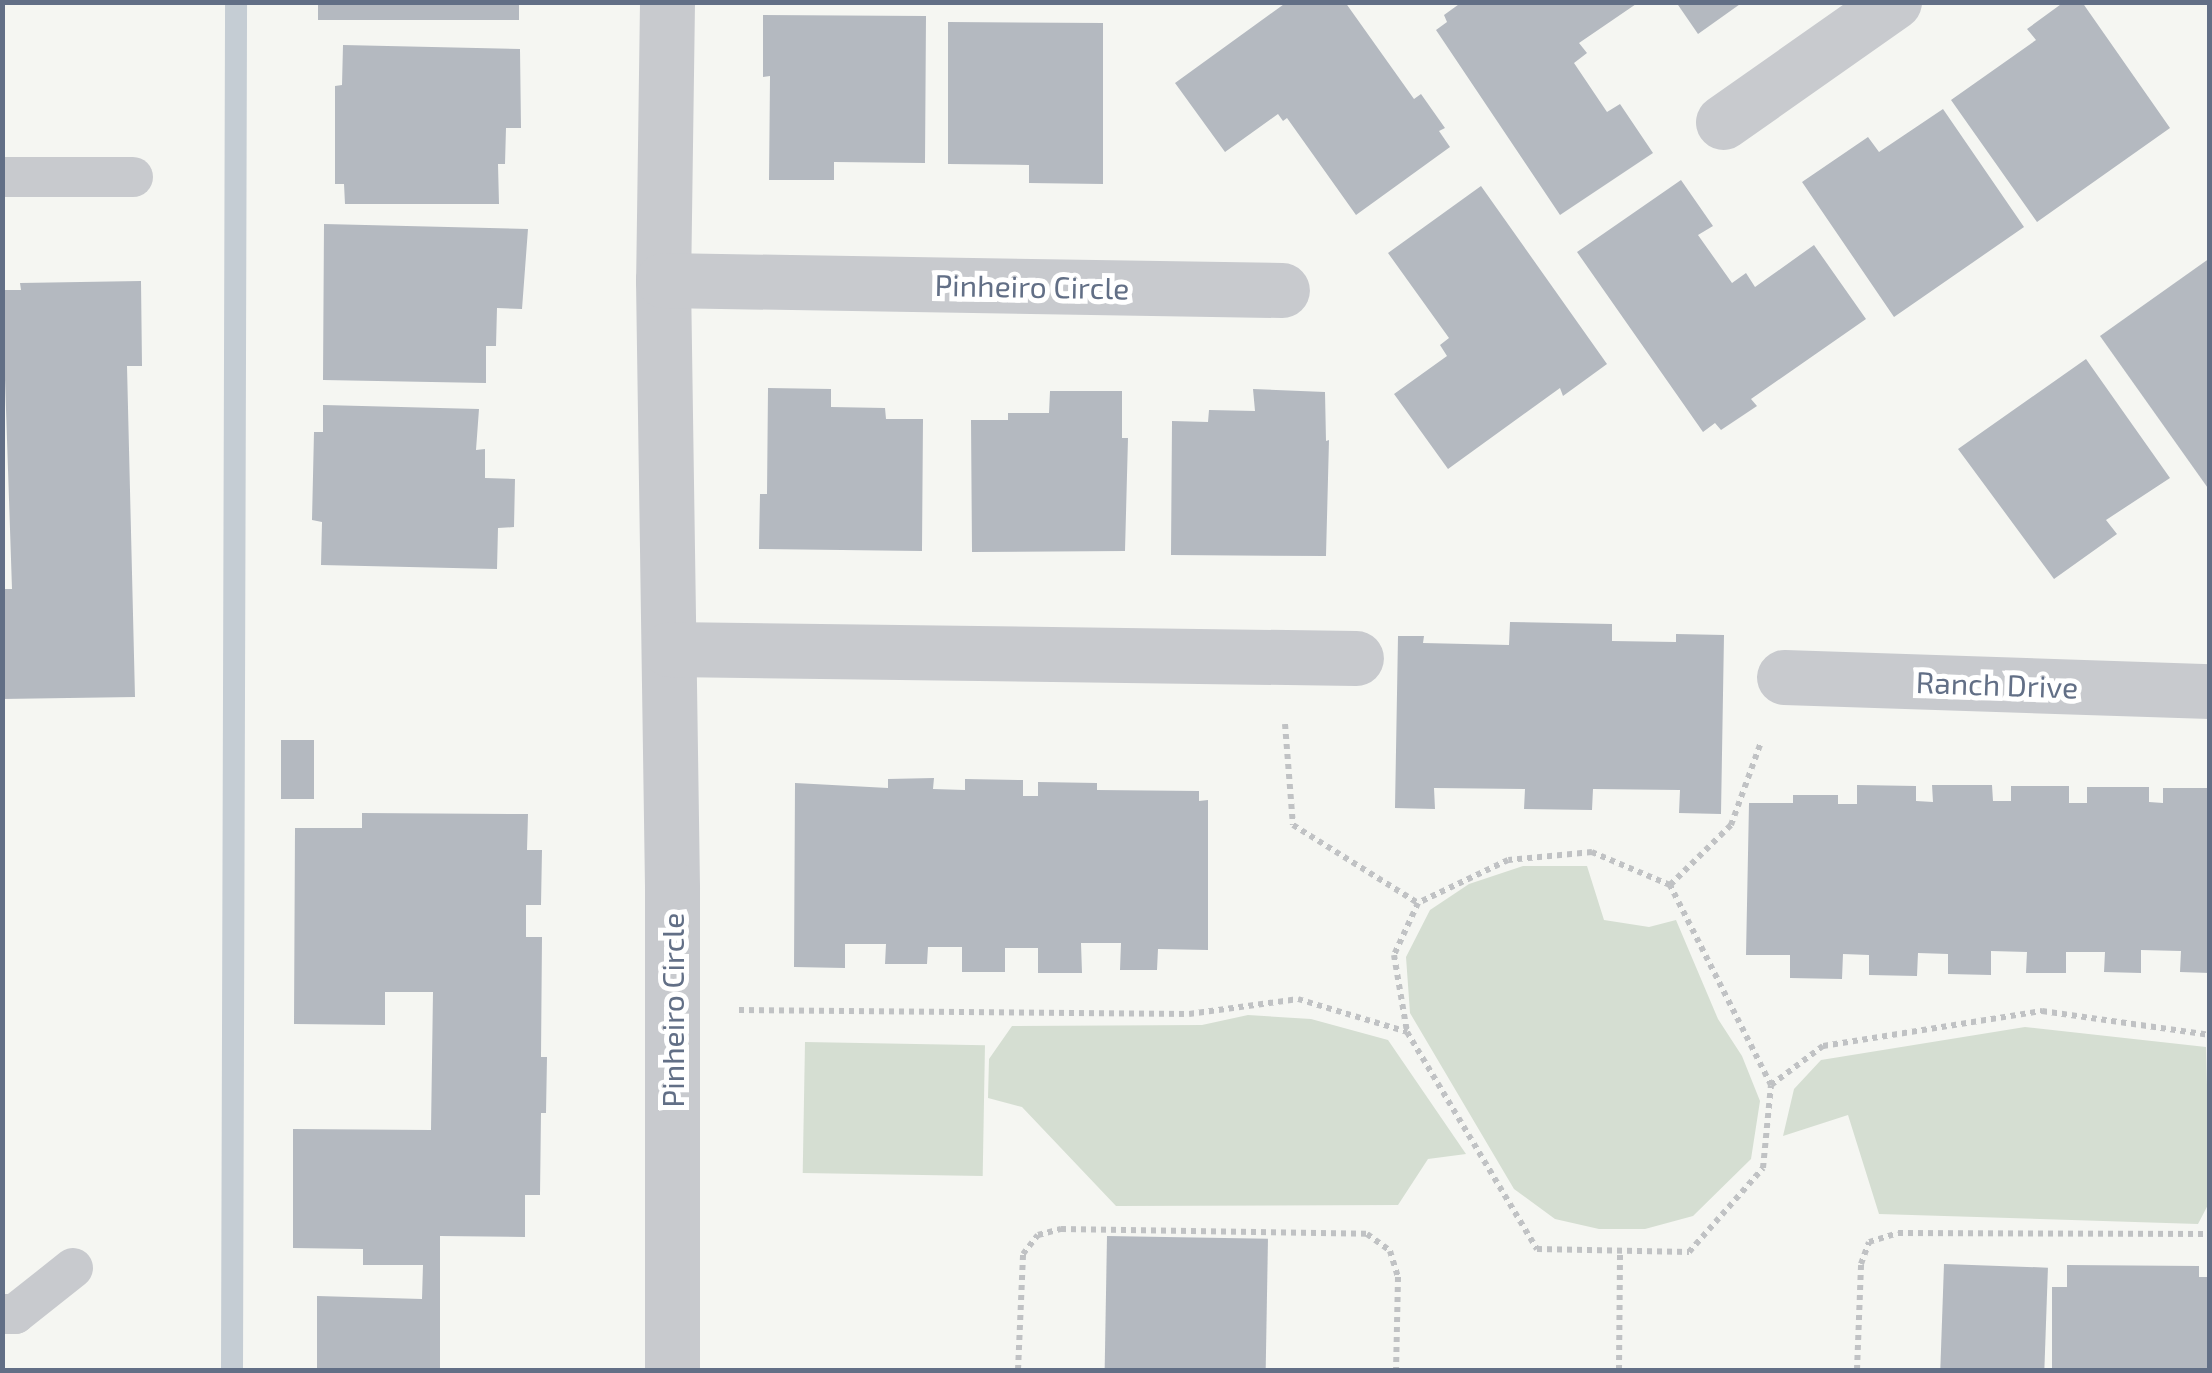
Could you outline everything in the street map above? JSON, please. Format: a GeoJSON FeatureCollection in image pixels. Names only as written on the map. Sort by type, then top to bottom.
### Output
{"type":"FeatureCollection","features":[{"type":"Feature","properties":{"kind":"street","name":"Pinheiro Circle"},"geometry":{"type":"LineString","coordinates":[[667,2],[663,280],[673,1010],[672,1370]]}},
{"type":"Feature","properties":{"kind":"street"},"geometry":{"type":"LineString","coordinates":[[1723,122],[1894,2]]}},
{"type":"Feature","properties":{"kind":"street","name":"Pinheiro Circle"},"geometry":{"type":"LineString","coordinates":[[663,280],[1282,290]]}},
{"type":"Feature","properties":{"kind":"street"},"geometry":{"type":"LineString","coordinates":[[669,649],[1356,658]]}},
{"type":"Feature","properties":{"kind":"street","name":"Ranch Drive"},"geometry":{"type":"LineString","coordinates":[[1784,677],[2210,691]]}},
{"type":"Feature","properties":{"kind":"lane"},"geometry":{"type":"LineString","coordinates":[[2,176],[133,176]]}},
{"type":"Feature","properties":{"kind":"lane"},"geometry":{"type":"LineString","coordinates":[[2,1314],[15,1314],[73,1268]]}},
{"type":"Feature","properties":{"kind":"path"},"geometry":{"type":"LineString","coordinates":[[1280,658],[1294,825],[1418,903]]}},
{"type":"Feature","properties":{"kind":"path"},"geometry":{"type":"LineString","coordinates":[[1670,885],[1731,825],[1784,677]]}},
{"type":"Feature","properties":{"kind":"path"},"geometry":{"type":"LineString","coordinates":[[1592,852],[1670,885],[1771,1084],[1763,1168],[1689,1252],[1536,1249],[1408,1032],[1394,955],[1418,903],[1508,860],[1592,852]]}},
{"type":"Feature","properties":{"kind":"path"},"geometry":{"type":"LineString","coordinates":[[673,1010],[1189,1014],[1298,999],[1408,1032]]}},
{"type":"Feature","properties":{"kind":"path"},"geometry":{"type":"LineString","coordinates":[[1771,1084],[1823,1046],[2042,1011],[2210,1035]]}},
{"type":"Feature","properties":{"kind":"path"},"geometry":{"type":"LineString","coordinates":[[1018,1370],[1023,1254],[1038,1236],[1061,1229],[1367,1234],[1390,1251],[1398,1277],[1396,1370]]}},
{"type":"Feature","properties":{"kind":"path"},"geometry":{"type":"LineString","coordinates":[[1858,1370],[1861,1264],[1870,1242],[1898,1233],[2210,1234]]}},
{"type":"Feature","properties":{"kind":"path"},"geometry":{"type":"LineString","coordinates":[[1620,1251],[1620,1370]]}},
{"type":"Feature","properties":{"kind":"shaded area"},"geometry":{"type":"Polygon","coordinates":[[[1523,866],[1587,866],[1604,920],[1649,927],[1676,920],[1718,1019],[1742,1056],[1760,1101],[1751,1159],[1693,1216],[1645,1229],[1599,1229],[1555,1219],[1514,1189],[1410,1013],[1406,957],[1430,910],[1469,884],[1523,866]]]}},
{"type":"Feature","properties":{"kind":"shaded area"},"geometry":{"type":"Polygon","coordinates":[[[1248,1015],[1311,1019],[1388,1040],[1466,1154],[1428,1159],[1398,1205],[1116,1206],[1022,1107],[988,1098],[989,1059],[1012,1026],[1202,1025],[1248,1015]]]}},
{"type":"Feature","properties":{"kind":"shaded area"},"geometry":{"type":"Polygon","coordinates":[[[2025,1027],[2206,1047],[2210,1201],[2198,1224],[1879,1214],[1848,1115],[1783,1136],[1794,1089],[1821,1060],[2025,1027]]]}},
{"type":"Feature","properties":{"kind":"shaded area"},"geometry":{"type":"Polygon","coordinates":[[[805,1042],[985,1045],[983,1176],[803,1173],[805,1042]]]}},
{"type":"Feature","properties":{"kind":"building"},"geometry":{"type":"Polygon","coordinates":[[[318,2],[519,2],[519,20],[318,20],[318,2]]]}},
{"type":"Feature","properties":{"kind":"building"},"geometry":{"type":"Polygon","coordinates":[[[1287,2],[1345,2],[1414,99],[1421,94],[1445,128],[1439,131],[1450,147],[1356,215],[1287,118],[1283,121],[1278,114],[1225,152],[1175,83],[1287,2]]]}},
{"type":"Feature","properties":{"kind":"building"},"geometry":{"type":"Polygon","coordinates":[[[1462,2],[1639,2],[1579,43],[1587,53],[1574,63],[1607,112],[1620,104],[1653,153],[1560,215],[1436,30],[1447,22],[1444,15],[1462,2]]]}},
{"type":"Feature","properties":{"kind":"building"},"geometry":{"type":"Polygon","coordinates":[[[1676,2],[1743,2],[1698,34],[1676,2]]]}},
{"type":"Feature","properties":{"kind":"building"},"geometry":{"type":"Polygon","coordinates":[[[2064,2],[2082,2],[2170,128],[2037,222],[1951,100],[2036,40],[2027,29],[2064,2]]]}},
{"type":"Feature","properties":{"kind":"building"},"geometry":{"type":"Polygon","coordinates":[[[763,15],[926,16],[925,163],[834,162],[834,180],[769,180],[770,76],[763,77],[763,15]]]}},
{"type":"Feature","properties":{"kind":"building"},"geometry":{"type":"Polygon","coordinates":[[[948,22],[1103,23],[1103,184],[1029,183],[1029,165],[948,164],[948,22]]]}},
{"type":"Feature","properties":{"kind":"building"},"geometry":{"type":"Polygon","coordinates":[[[343,45],[520,49],[521,128],[506,128],[505,164],[498,164],[499,204],[345,204],[344,184],[335,184],[335,86],[342,85],[343,45]]]}},
{"type":"Feature","properties":{"kind":"building"},"geometry":{"type":"Polygon","coordinates":[[[1943,109],[2024,227],[1894,317],[1802,182],[1868,137],[1879,152],[1943,109]]]}},
{"type":"Feature","properties":{"kind":"building"},"geometry":{"type":"Polygon","coordinates":[[[1681,180],[1713,226],[1698,235],[1732,283],[1746,273],[1755,287],[1814,245],[1866,319],[1751,399],[1757,406],[1721,430],[1715,423],[1703,432],[1577,252],[1681,180]]]}},
{"type":"Feature","properties":{"kind":"building"},"geometry":{"type":"Polygon","coordinates":[[[1481,186],[1607,364],[1563,396],[1560,388],[1448,469],[1394,394],[1447,356],[1440,345],[1449,338],[1388,253],[1481,186]]]}},
{"type":"Feature","properties":{"kind":"building"},"geometry":{"type":"Polygon","coordinates":[[[324,224],[528,229],[522,309],[497,308],[496,346],[486,346],[486,383],[323,380],[324,224]]]}},
{"type":"Feature","properties":{"kind":"building"},"geometry":{"type":"Polygon","coordinates":[[[2210,258],[2210,491],[2100,336],[2210,258]]]}},
{"type":"Feature","properties":{"kind":"building"},"geometry":{"type":"Polygon","coordinates":[[[141,281],[142,366],[127,366],[135,697],[2,699],[2,589],[12,589],[2,290],[21,290],[20,283],[141,281]]]}},
{"type":"Feature","properties":{"kind":"building"},"geometry":{"type":"Polygon","coordinates":[[[2086,359],[2170,478],[2106,520],[2117,534],[2054,579],[1958,449],[2086,359]]]}},
{"type":"Feature","properties":{"kind":"building"},"geometry":{"type":"Polygon","coordinates":[[[768,388],[831,389],[831,407],[885,408],[886,419],[923,419],[922,551],[759,549],[760,494],[767,494],[768,388]]]}},
{"type":"Feature","properties":{"kind":"building"},"geometry":{"type":"Polygon","coordinates":[[[1253,389],[1325,392],[1326,441],[1329,440],[1326,556],[1171,555],[1172,421],[1208,422],[1209,410],[1255,411],[1253,389]]]}},
{"type":"Feature","properties":{"kind":"building"},"geometry":{"type":"Polygon","coordinates":[[[1050,391],[1122,391],[1122,438],[1128,438],[1125,551],[972,552],[971,420],[1008,420],[1008,413],[1049,413],[1050,391]]]}},
{"type":"Feature","properties":{"kind":"building"},"geometry":{"type":"Polygon","coordinates":[[[323,405],[479,409],[476,450],[485,449],[485,478],[515,479],[514,527],[498,528],[497,569],[321,565],[322,522],[312,520],[314,432],[323,432],[323,405]]]}},
{"type":"Feature","properties":{"kind":"building"},"geometry":{"type":"Polygon","coordinates":[[[1510,622],[1612,624],[1612,641],[1676,642],[1676,634],[1724,635],[1721,814],[1679,813],[1680,790],[1593,789],[1592,810],[1524,809],[1525,789],[1434,788],[1435,809],[1395,808],[1398,636],[1424,636],[1423,643],[1509,645],[1510,622]]]}},
{"type":"Feature","properties":{"kind":"building"},"geometry":{"type":"Polygon","coordinates":[[[281,740],[314,740],[314,799],[281,799],[281,740]]]}},
{"type":"Feature","properties":{"kind":"building"},"geometry":{"type":"Polygon","coordinates":[[[934,778],[933,789],[965,790],[965,779],[1023,780],[1023,796],[1038,796],[1038,782],[1097,783],[1097,790],[1199,791],[1199,801],[1208,800],[1208,950],[1158,949],[1157,970],[1120,970],[1121,943],[1081,943],[1082,973],[1038,973],[1038,948],[1005,948],[1005,972],[962,972],[962,947],[928,947],[927,964],[885,964],[886,944],[845,944],[845,968],[794,967],[795,783],[888,788],[888,779],[934,778]]]}},
{"type":"Feature","properties":{"kind":"building"},"geometry":{"type":"Polygon","coordinates":[[[1857,785],[1916,786],[1916,801],[1933,802],[1932,785],[1992,785],[1993,801],[2011,801],[2011,786],[2069,786],[2069,803],[2087,803],[2087,787],[2149,787],[2149,802],[2163,803],[2163,788],[2210,788],[2210,973],[2180,972],[2181,951],[2141,950],[2141,973],[2104,972],[2105,952],[2066,952],[2066,973],[2026,973],[2027,952],[1991,951],[1991,975],[1948,974],[1948,954],[1918,953],[1917,976],[1869,975],[1869,955],[1843,954],[1842,979],[1790,978],[1790,955],[1746,955],[1749,803],[1793,803],[1793,795],[1838,795],[1838,804],[1857,804],[1857,785]]]}},
{"type":"Feature","properties":{"kind":"building"},"geometry":{"type":"Polygon","coordinates":[[[362,813],[528,814],[527,850],[542,850],[541,905],[526,905],[526,937],[542,937],[541,1057],[547,1057],[546,1113],[541,1113],[540,1195],[525,1195],[525,1237],[440,1236],[440,1370],[317,1370],[317,1296],[422,1299],[423,1265],[363,1265],[363,1249],[293,1248],[293,1129],[431,1130],[433,992],[385,992],[385,1025],[294,1024],[295,828],[362,828],[362,813]]]}},
{"type":"Feature","properties":{"kind":"building"},"geometry":{"type":"Polygon","coordinates":[[[1107,1236],[1268,1239],[1266,1370],[1105,1370],[1107,1236]]]}},
{"type":"Feature","properties":{"kind":"building"},"geometry":{"type":"Polygon","coordinates":[[[1944,1264],[2048,1268],[2044,1370],[1940,1370],[1944,1264]]]}},
{"type":"Feature","properties":{"kind":"building"},"geometry":{"type":"Polygon","coordinates":[[[2067,1265],[2199,1266],[2199,1277],[2210,1277],[2210,1370],[2052,1370],[2052,1287],[2067,1287],[2067,1265]]]}},
{"type":"Feature","properties":{"kind":"waterway"},"geometry":{"type":"LineString","coordinates":[[232,1370],[236,2]]}}]}
